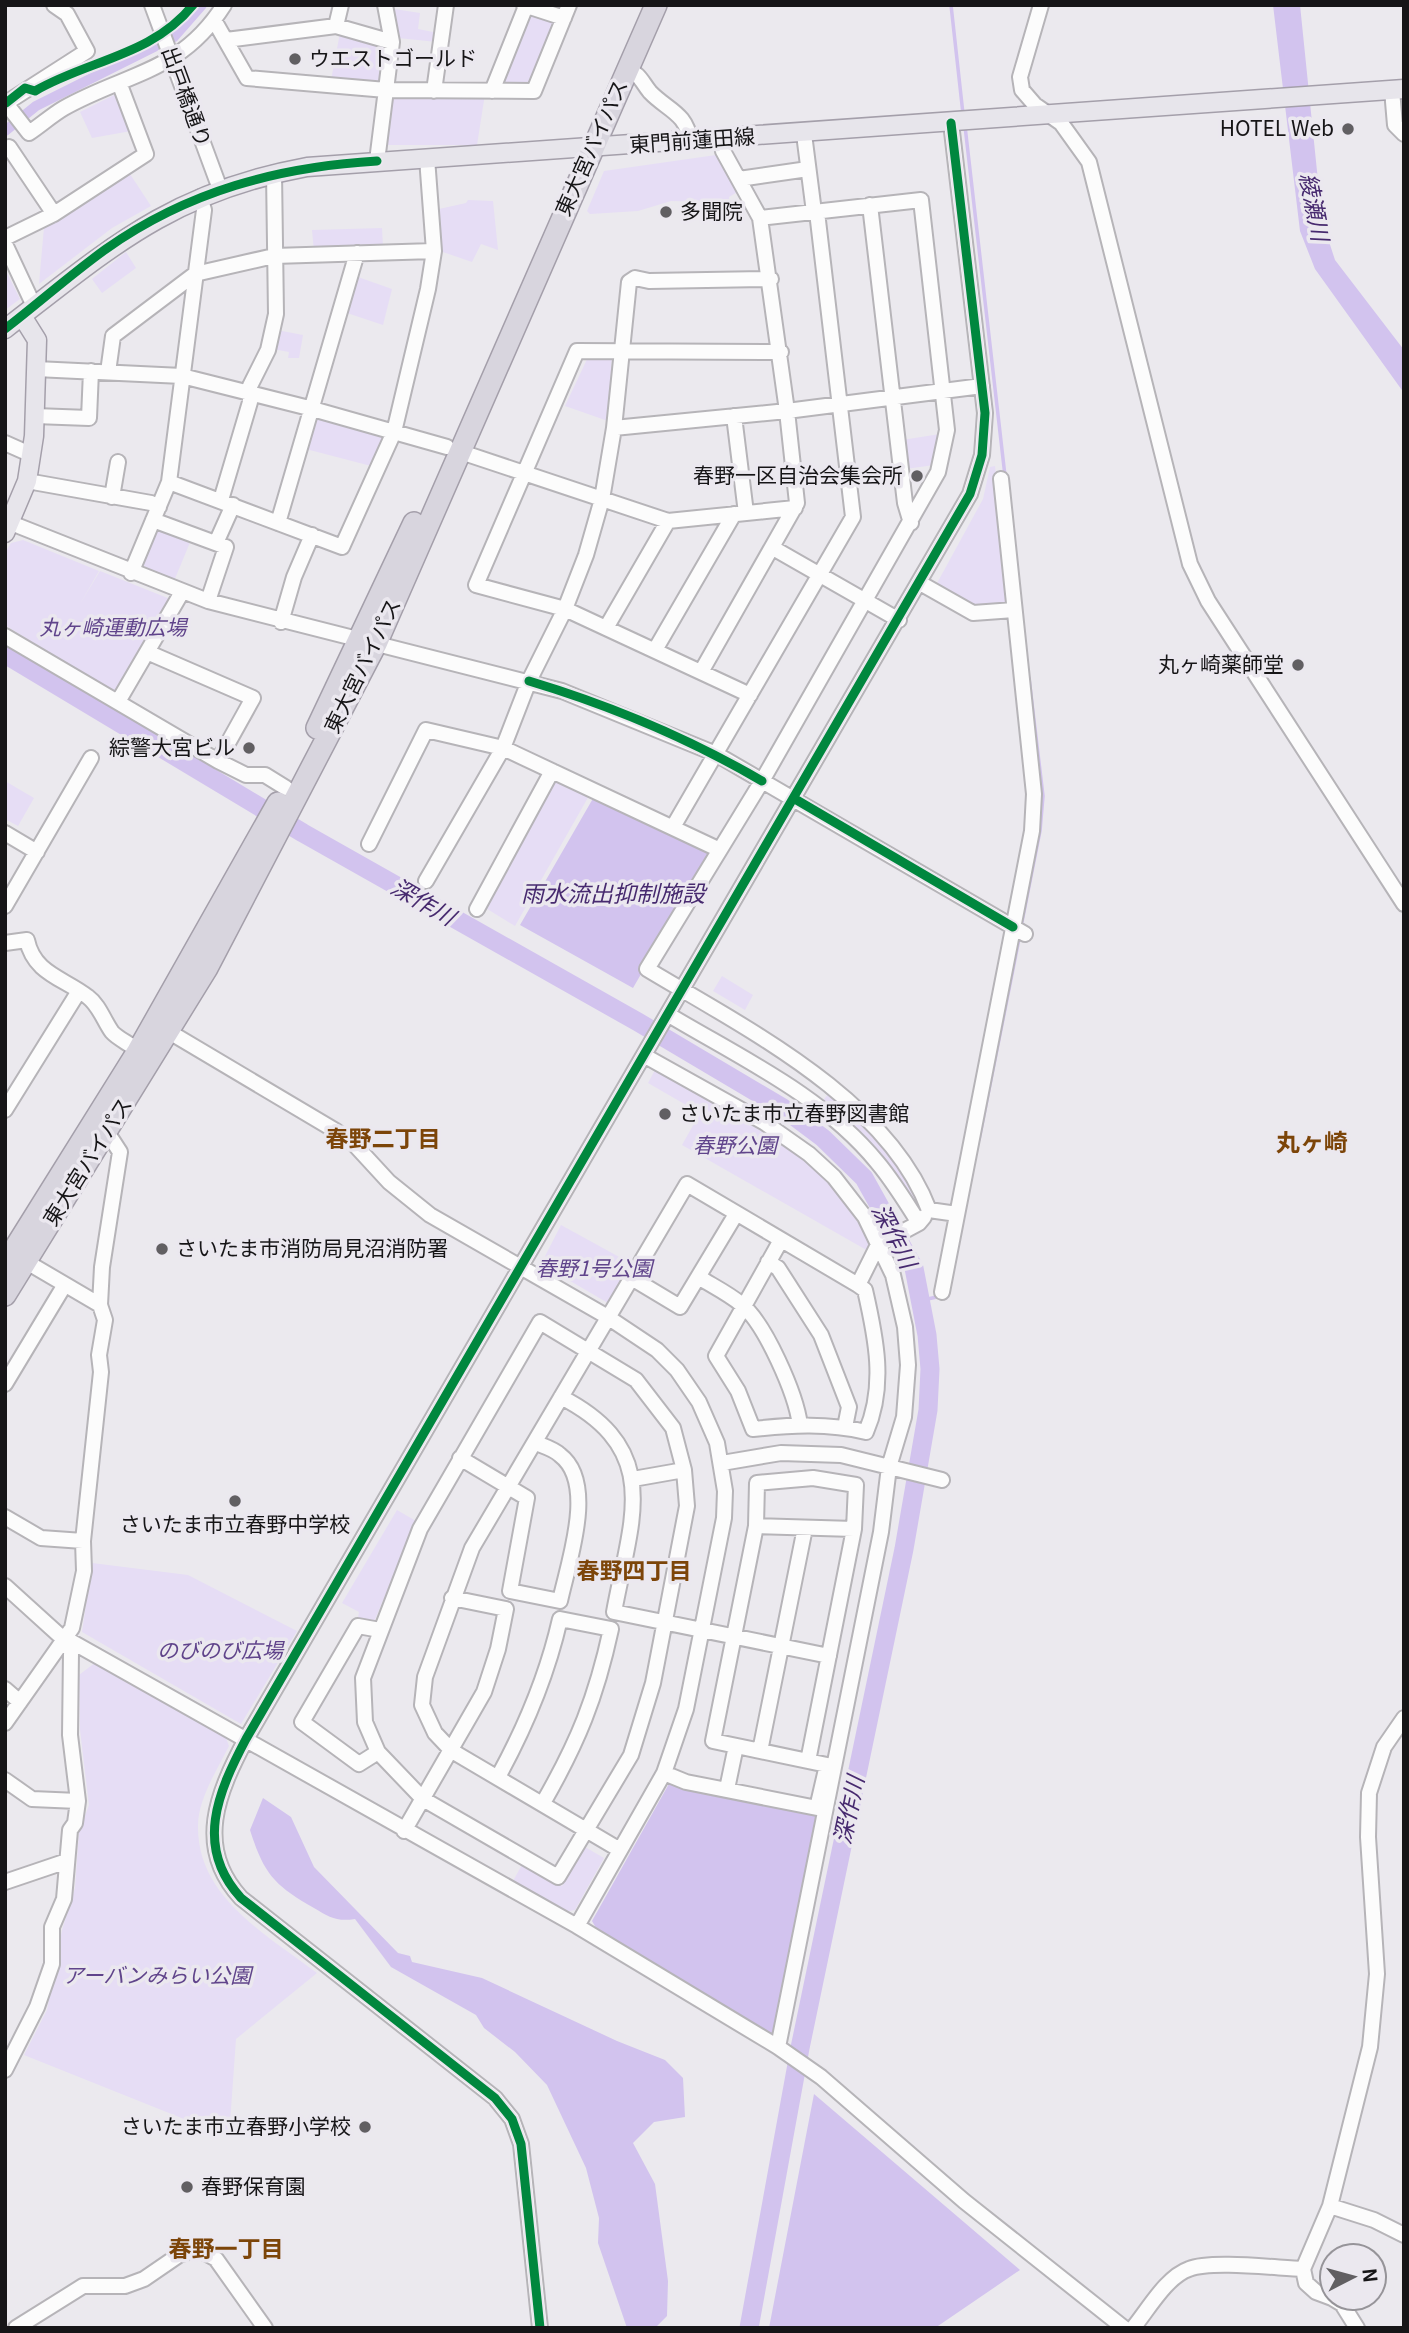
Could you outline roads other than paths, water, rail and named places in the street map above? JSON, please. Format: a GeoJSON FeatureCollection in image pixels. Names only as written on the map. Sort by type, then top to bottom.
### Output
{"type":"FeatureCollection","features":[{"type":"Feature","properties":{"kind":"highway","name":"東大宮バイパス"},"geometry":{"type":"LineString","coordinates":[[12,1257],[107,1132],[162,1027],[273,830],[368,642],[585,149],[642,5]]}},
{"type":"Feature","properties":{"kind":"highway","name":"東大宮バイパス"},"geometry":{"type":"LineString","coordinates":[[585,149],[627,69],[656,5]]}},
{"type":"Feature","properties":{"kind":"highway","name":"東大宮バイパス"},"geometry":{"type":"LineString","coordinates":[[5,1294],[12,1257],[138,1051],[162,1027]]}},
{"type":"Feature","properties":{"kind":"main road","name":"東門前蓮田線"},"geometry":{"type":"LineString","coordinates":[[5,329],[108,247],[134,230],[200,197],[274,173],[377,161],[804,134],[1398,89]]}},
{"type":"Feature","properties":{"kind":"main road"},"geometry":{"type":"LineString","coordinates":[[8,528],[27,481],[32,455],[36,337],[28,311]]}},
{"type":"Feature","properties":{"kind":"street"},"geometry":{"type":"LineString","coordinates":[[54,5],[66,13],[88,51],[25,88],[8,105],[29,133],[65,108],[120,85],[191,45],[214,20],[223,5]]}},
{"type":"Feature","properties":{"kind":"street","name":"出戸橋通り"},"geometry":{"type":"LineString","coordinates":[[152,5],[220,189]]}},
{"type":"Feature","properties":{"kind":"street"},"geometry":{"type":"LineString","coordinates":[[336,26],[341,5]]}},
{"type":"Feature","properties":{"kind":"street"},"geometry":{"type":"LineString","coordinates":[[377,161],[392,42],[385,5]]}},
{"type":"Feature","properties":{"kind":"street"},"geometry":{"type":"LineString","coordinates":[[434,91],[446,5]]}},
{"type":"Feature","properties":{"kind":"street"},"geometry":{"type":"LineString","coordinates":[[1041,5],[1020,77],[1022,90],[1072,135],[1089,162],[1190,564],[1208,601],[1404,904]]}},
{"type":"Feature","properties":{"kind":"street"},"geometry":{"type":"LineString","coordinates":[[214,20],[247,78],[386,90],[492,91],[534,90],[566,12],[525,6],[492,91]]}},
{"type":"Feature","properties":{"kind":"street"},"geometry":{"type":"LineString","coordinates":[[226,40],[336,26],[392,42]]}},
{"type":"Feature","properties":{"kind":"street"},"geometry":{"type":"LineString","coordinates":[[627,69],[641,76],[650,92],[676,110],[687,126],[690,141]]}},
{"type":"Feature","properties":{"kind":"street"},"geometry":{"type":"LineString","coordinates":[[28,311],[5,241],[54,214],[146,154],[120,85]]}},
{"type":"Feature","properties":{"kind":"street"},"geometry":{"type":"LineString","coordinates":[[1398,89],[1395,125],[1404,134]]}},
{"type":"Feature","properties":{"kind":"street"},"geometry":{"type":"LineString","coordinates":[[540,2328],[521,2144],[506,2109],[275,1926],[231,1887],[222,1872],[214,1823],[220,1793],[246,1739],[965,504],[977,475],[985,436],[982,386],[951,123]]}},
{"type":"Feature","properties":{"kind":"street"},"geometry":{"type":"LineString","coordinates":[[673,827],[853,517],[804,134]]}},
{"type":"Feature","properties":{"kind":"street"},"geometry":{"type":"LineString","coordinates":[[701,672],[797,503],[771,279],[760,218],[723,152],[721,139]]}},
{"type":"Feature","properties":{"kind":"street"},"geometry":{"type":"LineString","coordinates":[[9,147],[54,214]]}},
{"type":"Feature","properties":{"kind":"street"},"geometry":{"type":"LineString","coordinates":[[169,482],[342,547],[394,432],[428,289],[434,251],[427,158]]}},
{"type":"Feature","properties":{"kind":"street"},"geometry":{"type":"LineString","coordinates":[[739,179],[808,169]]}},
{"type":"Feature","properties":{"kind":"street"},"geometry":{"type":"LineString","coordinates":[[216,543],[250,402],[250,386],[268,351],[276,314],[274,173]]}},
{"type":"Feature","properties":{"kind":"street"},"geometry":{"type":"LineString","coordinates":[[131,573],[169,482],[204,211],[200,197]]}},
{"type":"Feature","properties":{"kind":"street"},"geometry":{"type":"LineString","coordinates":[[760,218],[921,200],[944,391],[944,452],[938,472],[867,601],[762,781],[647,969],[762,1036],[846,1102],[902,1160],[922,1191],[929,1210]]}},
{"type":"Feature","properties":{"kind":"street"},"geometry":{"type":"LineString","coordinates":[[870,205],[891,397],[905,503],[911,523]]}},
{"type":"Feature","properties":{"kind":"street"},"geometry":{"type":"LineString","coordinates":[[108,372],[113,336],[195,274],[274,256],[434,251]]}},
{"type":"Feature","properties":{"kind":"street"},"geometry":{"type":"LineString","coordinates":[[278,523],[309,408],[357,253]]}},
{"type":"Feature","properties":{"kind":"street"},"geometry":{"type":"LineString","coordinates":[[426,881],[503,748],[529,681],[565,609],[586,555],[601,499],[614,428],[629,282],[771,279]]}},
{"type":"Feature","properties":{"kind":"street"},"geometry":{"type":"LineString","coordinates":[[750,695],[565,609],[476,584],[577,351],[780,352]]}},
{"type":"Feature","properties":{"kind":"street"},"geometry":{"type":"LineString","coordinates":[[36,369],[182,376],[454,449],[668,521],[795,508]]}},
{"type":"Feature","properties":{"kind":"street"},"geometry":{"type":"LineString","coordinates":[[35,416],[89,418],[91,371]]}},
{"type":"Feature","properties":{"kind":"street"},"geometry":{"type":"LineString","coordinates":[[614,428],[787,411],[982,386]]}},
{"type":"Feature","properties":{"kind":"street"},"geometry":{"type":"LineString","coordinates":[[655,650],[740,514],[734,416]]}},
{"type":"Feature","properties":{"kind":"street"},"geometry":{"type":"LineString","coordinates":[[5,443],[32,455]]}},
{"type":"Feature","properties":{"kind":"street"},"geometry":{"type":"LineString","coordinates":[[113,497],[118,462]]}},
{"type":"Feature","properties":{"kind":"street"},"geometry":{"type":"LineString","coordinates":[[942,1293],[1019,931],[1032,831],[1034,802],[1001,479]]}},
{"type":"Feature","properties":{"kind":"street"},"geometry":{"type":"LineString","coordinates":[[27,481],[113,497],[226,547],[208,601]]}},
{"type":"Feature","properties":{"kind":"street"},"geometry":{"type":"LineString","coordinates":[[606,628],[668,521]]}},
{"type":"Feature","properties":{"kind":"street"},"geometry":{"type":"LineString","coordinates":[[8,528],[208,601],[281,622],[562,691],[716,754],[1019,931]]}},
{"type":"Feature","properties":{"kind":"street"},"geometry":{"type":"LineString","coordinates":[[281,622],[294,577],[312,536]]}},
{"type":"Feature","properties":{"kind":"street"},"geometry":{"type":"LineString","coordinates":[[773,548],[899,620]]}},
{"type":"Feature","properties":{"kind":"street"},"geometry":{"type":"LineString","coordinates":[[920,583],[972,613],[1014,610]]}},
{"type":"Feature","properties":{"kind":"street"},"geometry":{"type":"LineString","coordinates":[[119,700],[182,592]]}},
{"type":"Feature","properties":{"kind":"street"},"geometry":{"type":"LineString","coordinates":[[5,636],[119,700],[218,761],[246,775],[265,775],[288,796]]}},
{"type":"Feature","properties":{"kind":"street"},"geometry":{"type":"LineString","coordinates":[[147,652],[253,698],[218,761]]}},
{"type":"Feature","properties":{"kind":"street"},"geometry":{"type":"LineString","coordinates":[[369,844],[426,730],[503,748],[720,850]]}},
{"type":"Feature","properties":{"kind":"street"},"geometry":{"type":"LineString","coordinates":[[5,906],[91,758]]}},
{"type":"Feature","properties":{"kind":"street"},"geometry":{"type":"LineString","coordinates":[[477,909],[552,771]]}},
{"type":"Feature","properties":{"kind":"street"},"geometry":{"type":"LineString","coordinates":[[5,833],[37,852]]}},
{"type":"Feature","properties":{"kind":"street"},"geometry":{"type":"LineString","coordinates":[[5,943],[27,940],[30,953],[38,967],[91,998],[114,1036],[126,1040],[138,1051]]}},
{"type":"Feature","properties":{"kind":"street"},"geometry":{"type":"LineString","coordinates":[[5,1110],[10,1091],[79,991]]}},
{"type":"Feature","properties":{"kind":"street"},"geometry":{"type":"LineString","coordinates":[[668,1017],[808,1099],[842,1126],[876,1160],[919,1223]]}},
{"type":"Feature","properties":{"kind":"street"},"geometry":{"type":"LineString","coordinates":[[162,1027],[336,1131],[354,1144],[409,1200],[606,1316],[657,1350],[677,1370],[710,1423],[722,1463],[724,1518],[687,1709],[664,1773],[577,1926]]}},
{"type":"Feature","properties":{"kind":"street"},"geometry":{"type":"LineString","coordinates":[[646,1054],[743,1110],[809,1154],[834,1177],[864,1217],[893,1275],[905,1327],[908,1365],[904,1417],[888,1467],[881,1532],[778,2047]]}},
{"type":"Feature","properties":{"kind":"street"},"geometry":{"type":"LineString","coordinates":[[5,1723],[72,1628],[84,1571],[83,1541],[101,1373],[99,1355],[105,1320],[100,1305],[102,1267],[120,1152],[107,1132]]}},
{"type":"Feature","properties":{"kind":"street"},"geometry":{"type":"LineString","coordinates":[[620,1850],[452,1751],[435,1733],[422,1705],[425,1677],[472,1548],[536,1443],[606,1316],[687,1184],[865,1290],[877,1345],[876,1409],[866,1432],[845,1427],[800,1425],[753,1429],[738,1391],[716,1356],[781,1240]]}},
{"type":"Feature","properties":{"kind":"street"},"geometry":{"type":"LineString","coordinates":[[929,1210],[957,1214]]}},
{"type":"Feature","properties":{"kind":"street"},"geometry":{"type":"LineString","coordinates":[[858,1285],[878,1245],[919,1223],[929,1210]]}},
{"type":"Feature","properties":{"kind":"street"},"geometry":{"type":"LineString","coordinates":[[630,1277],[680,1307],[700,1278],[736,1214]]}},
{"type":"Feature","properties":{"kind":"street"},"geometry":{"type":"LineString","coordinates":[[12,1257],[100,1305]]}},
{"type":"Feature","properties":{"kind":"street"},"geometry":{"type":"LineString","coordinates":[[768,1262],[778,1268],[821,1335],[849,1407],[845,1427]]}},
{"type":"Feature","properties":{"kind":"street"},"geometry":{"type":"LineString","coordinates":[[700,1278],[743,1305],[779,1359],[798,1407],[800,1425]]}},
{"type":"Feature","properties":{"kind":"street"},"geometry":{"type":"LineString","coordinates":[[5,1384],[64,1286]]}},
{"type":"Feature","properties":{"kind":"street"},"geometry":{"type":"LineString","coordinates":[[540,1322],[636,1380],[673,1428],[684,1470],[687,1506],[653,1683],[631,1755],[558,1877],[423,1799],[378,1752],[365,1722],[363,1678],[380,1630],[420,1529],[460,1458],[540,1322]]}},
{"type":"Feature","properties":{"kind":"street"},"geometry":{"type":"LineString","coordinates":[[561,1397],[592,1413],[614,1436],[627,1459],[633,1479],[634,1506],[614,1612],[829,1656]]}},
{"type":"Feature","properties":{"kind":"street"},"geometry":{"type":"LineString","coordinates":[[779,1426],[781,1453]]}},
{"type":"Feature","properties":{"kind":"street"},"geometry":{"type":"LineString","coordinates":[[460,1458],[527,1498],[510,1591],[560,1601],[580,1499],[577,1475],[561,1455],[536,1443]]}},
{"type":"Feature","properties":{"kind":"street"},"geometry":{"type":"LineString","coordinates":[[722,1463],[781,1453],[841,1455],[942,1480]]}},
{"type":"Feature","properties":{"kind":"street"},"geometry":{"type":"LineString","coordinates":[[813,1478],[815,1454]]}},
{"type":"Feature","properties":{"kind":"street"},"geometry":{"type":"LineString","coordinates":[[633,1479],[684,1470]]}},
{"type":"Feature","properties":{"kind":"street"},"geometry":{"type":"LineString","coordinates":[[664,1773],[686,1782],[817,1808],[827,1765],[736,1746],[713,1741],[756,1525],[757,1483],[813,1478],[856,1485],[854,1529],[808,1761]]}},
{"type":"Feature","properties":{"kind":"street"},"geometry":{"type":"LineString","coordinates":[[5,1517],[41,1538],[83,1541]]}},
{"type":"Feature","properties":{"kind":"street"},"geometry":{"type":"LineString","coordinates":[[756,1525],[854,1529]]}},
{"type":"Feature","properties":{"kind":"street"},"geometry":{"type":"LineString","coordinates":[[760,1751],[805,1528]]}},
{"type":"Feature","properties":{"kind":"street"},"geometry":{"type":"LineString","coordinates":[[5,1586],[58,1634],[577,1926],[778,2047],[821,2077],[964,2201],[1124,2328]]}},
{"type":"Feature","properties":{"kind":"street"},"geometry":{"type":"LineString","coordinates":[[404,1831],[484,1692],[498,1649],[506,1609],[452,1598]]}},
{"type":"Feature","properties":{"kind":"street"},"geometry":{"type":"LineString","coordinates":[[498,1777],[528,1722],[549,1665],[560,1619],[611,1629],[600,1678],[575,1748],[543,1803]]}},
{"type":"Feature","properties":{"kind":"street"},"geometry":{"type":"LineString","coordinates":[[378,1752],[359,1764],[302,1722],[358,1626],[380,1630]]}},
{"type":"Feature","properties":{"kind":"street"},"geometry":{"type":"LineString","coordinates":[[7,2062],[37,2007],[52,1964],[52,1927],[64,1899],[67,1861],[78,1801],[70,1735],[71,1652],[66,1637]]}},
{"type":"Feature","properties":{"kind":"street"},"geometry":{"type":"LineString","coordinates":[[5,1689],[20,1702]]}},
{"type":"Feature","properties":{"kind":"street"},"geometry":{"type":"LineString","coordinates":[[1318,2293],[1306,2283],[1303,2269],[1330,2206],[1370,2047],[1376,2004],[1367,1837],[1369,1793],[1384,1747],[1404,1718]]}},
{"type":"Feature","properties":{"kind":"street"},"geometry":{"type":"LineString","coordinates":[[727,1789],[736,1746]]}},
{"type":"Feature","properties":{"kind":"street"},"geometry":{"type":"LineString","coordinates":[[5,1780],[32,1799],[78,1801]]}},
{"type":"Feature","properties":{"kind":"street"},"geometry":{"type":"LineString","coordinates":[[5,1882],[67,1861]]}},
{"type":"Feature","properties":{"kind":"street"},"geometry":{"type":"LineString","coordinates":[[1330,2206],[1374,2220],[1404,2235]]}},
{"type":"Feature","properties":{"kind":"street"},"geometry":{"type":"LineString","coordinates":[[16,2328],[83,2286],[125,2286],[144,2279],[179,2255],[198,2249],[216,2259],[265,2328]]}},
{"type":"Feature","properties":{"kind":"street"},"geometry":{"type":"LineString","coordinates":[[1133,2328],[1170,2283],[1188,2269],[1205,2266],[1303,2269]]}},
{"type":"Feature","properties":{"kind":"street"},"geometry":{"type":"LineString","coordinates":[[1347,2312],[1357,2328]]}},
{"type":"Feature","properties":{"kind":"water","name":"綾瀬川"},"geometry":{"type":"Polygon","coordinates":[[[1273,5],[1300,5],[1322,220],[1335,260],[1404,350],[1404,393],[1315,269],[1300,231],[1273,5]]]}},
{"type":"Feature","properties":{"kind":"water","name":"雨水流出抑制施設"},"geometry":{"type":"Polygon","coordinates":[[[595,795],[711,853],[633,988],[520,925],[595,795]]]}},
{"type":"Feature","properties":{"kind":"water"},"geometry":{"type":"Polygon","coordinates":[[[670,1782],[819,1812],[773,2035],[596,1928],[592,1921],[670,1782]]]}},
{"type":"Feature","properties":{"kind":"water"},"geometry":{"type":"Polygon","coordinates":[[[263,1798],[291,1817],[314,1867],[398,1953],[410,1956],[412,1962],[482,1978],[617,2041],[665,2060],[683,2078],[685,2117],[654,2122],[633,2143],[655,2184],[668,2281],[667,2316],[655,2328],[627,2328],[598,2243],[599,2218],[586,2168],[547,2085],[515,2052],[484,2028],[476,2015],[391,1967],[355,1919],[343,1920],[329,1916],[300,1900],[272,1877],[260,1858],[250,1830],[263,1798]]]}},
{"type":"Feature","properties":{"kind":"water"},"geometry":{"type":"Polygon","coordinates":[[[814,2094],[1020,2270],[935,2328],[769,2328],[814,2094]]]}},
{"type":"Feature","properties":{"kind":"waterway"},"geometry":{"type":"LineString","coordinates":[[5,131],[36,106],[174,37],[202,5]]}},
{"type":"Feature","properties":{"kind":"waterway"},"geometry":{"type":"LineString","coordinates":[[951,5],[963,114]]}},
{"type":"Feature","properties":{"kind":"waterway"},"geometry":{"type":"LineString","coordinates":[[965,126],[1005,476]]}},
{"type":"Feature","properties":{"kind":"waterway","name":"深作川"},"geometry":{"type":"LineString","coordinates":[[5,654],[303,833],[638,1022],[783,1108],[823,1138],[864,1178],[914,1268],[927,1335],[930,1369],[928,1410],[904,1549],[800,2048],[749,2328]]}},
{"type":"Feature","properties":{"kind":"waterway"},"geometry":{"type":"LineString","coordinates":[[1021,927],[1040,831],[1043,796],[1029,678]]}},
{"type":"Feature","properties":{"kind":"waterway"},"geometry":{"type":"LineString","coordinates":[[979,1140],[1020,934]]}},
{"type":"Feature","properties":{"kind":"waterway"},"geometry":{"type":"LineString","coordinates":[[919,1301],[941,1296]]}},
{"type":"Feature","properties":{"kind":"place","name":"ウエストゴールド"},"geometry":{"type":"Point","coordinates":[295,59]}},
{"type":"Feature","properties":{"kind":"place","name":"HOTEL Web"},"geometry":{"type":"Point","coordinates":[1348,129]}},
{"type":"Feature","properties":{"kind":"place","name":"多聞院"},"geometry":{"type":"Point","coordinates":[666,212]}},
{"type":"Feature","properties":{"kind":"place","name":"春野一区自治会集会所"},"geometry":{"type":"Point","coordinates":[917,476]}},
{"type":"Feature","properties":{"kind":"place","name":"丸ヶ崎薬師堂"},"geometry":{"type":"Point","coordinates":[1298,665]}},
{"type":"Feature","properties":{"kind":"place","name":"綜警大宮ビル"},"geometry":{"type":"Point","coordinates":[249,748]}},
{"type":"Feature","properties":{"kind":"place","name":"さいたま市立春野図書館"},"geometry":{"type":"Point","coordinates":[665,1114]}},
{"type":"Feature","properties":{"kind":"place","name":"さいたま市消防局見沼消防署"},"geometry":{"type":"Point","coordinates":[162,1249]}},
{"type":"Feature","properties":{"kind":"place","name":"さいたま市立春野中学校"},"geometry":{"type":"Point","coordinates":[235,1501]}},
{"type":"Feature","properties":{"kind":"place","name":"さいたま市立春野小学校"},"geometry":{"type":"Point","coordinates":[365,2127]}},
{"type":"Feature","properties":{"kind":"place","name":"春野保育園"},"geometry":{"type":"Point","coordinates":[187,2187]}},
{"type":"Feature","properties":{"kind":"district","name":"春野二丁目"},"geometry":{"type":"Point","coordinates":[383,1139]}},
{"type":"Feature","properties":{"kind":"district","name":"丸ヶ崎"},"geometry":{"type":"Point","coordinates":[1312,1143]}},
{"type":"Feature","properties":{"kind":"district","name":"春野四丁目"},"geometry":{"type":"Point","coordinates":[634,1571]}},
{"type":"Feature","properties":{"kind":"district","name":"春野一丁目"},"geometry":{"type":"Point","coordinates":[226,2249]}},
{"type":"Feature","properties":{"kind":"park label","name":"丸ヶ崎運動広場"},"geometry":{"type":"Point","coordinates":[113,628]}},
{"type":"Feature","properties":{"kind":"park label","name":"春野公園"},"geometry":{"type":"Point","coordinates":[735,1146]}},
{"type":"Feature","properties":{"kind":"park label","name":"春野1号公園"},"geometry":{"type":"Point","coordinates":[594,1269]}},
{"type":"Feature","properties":{"kind":"park label","name":"のびのび広場"},"geometry":{"type":"Point","coordinates":[220,1651]}},
{"type":"Feature","properties":{"kind":"park label","name":"アーバンみらい公園"},"geometry":{"type":"Point","coordinates":[157,1976]}}]}
